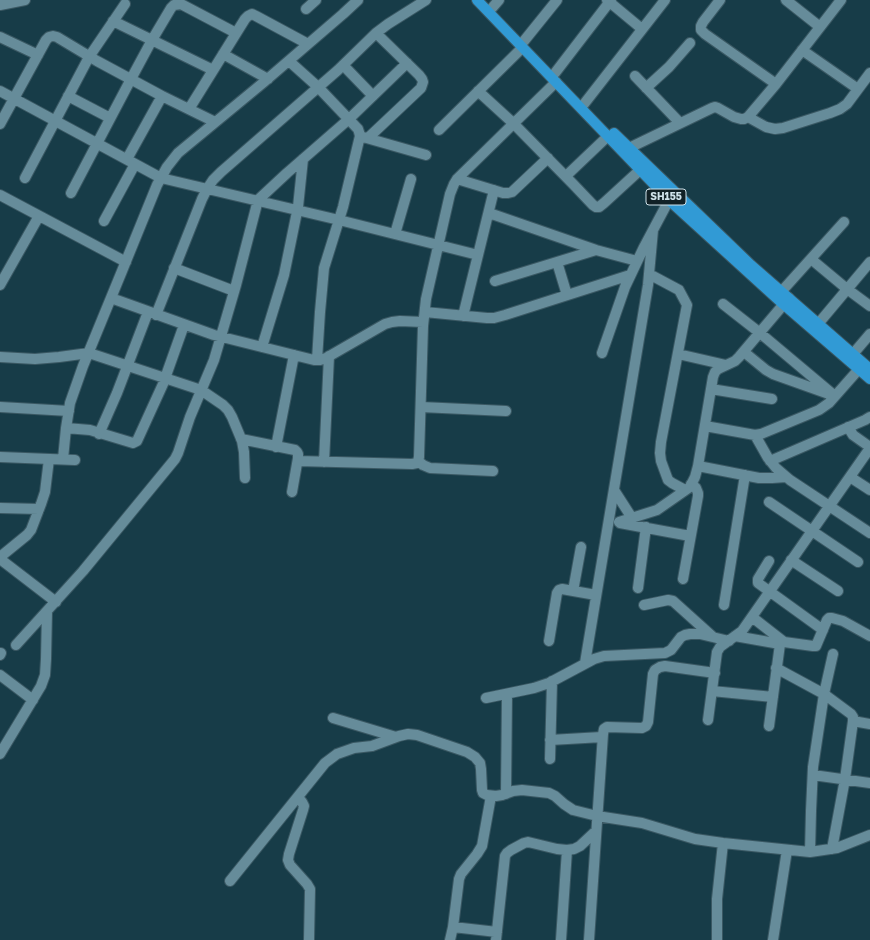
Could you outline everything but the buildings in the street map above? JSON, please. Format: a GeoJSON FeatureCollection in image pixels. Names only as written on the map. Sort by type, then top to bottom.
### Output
{"type":"FeatureCollection","features":[{"type":"Feature","properties":{"kind":"main road","name":"SH155"},"geometry":{"type":"LineString","coordinates":[[477,0],[523,44]]}},
{"type":"Feature","properties":{"kind":"main road","name":"SH155"},"geometry":{"type":"LineString","coordinates":[[484,0],[608,136],[669,200],[870,369]]}},
{"type":"Feature","properties":{"kind":"main road","name":"SH155"},"geometry":{"type":"LineString","coordinates":[[555,78],[584,104],[870,379]]}},
{"type":"Feature","properties":{"kind":"street"},"geometry":{"type":"LineString","coordinates":[[0,5],[25,0]]}},
{"type":"Feature","properties":{"kind":"street"},"geometry":{"type":"LineString","coordinates":[[306,9],[316,0]]}},
{"type":"Feature","properties":{"kind":"street"},"geometry":{"type":"LineString","coordinates":[[64,460],[66,428],[70,403],[157,185],[167,167],[178,153],[289,61],[358,0]]}},
{"type":"Feature","properties":{"kind":"street"},"geometry":{"type":"LineString","coordinates":[[99,434],[128,366],[174,268],[207,189],[213,180],[220,172],[343,65],[376,33],[426,0]]}},
{"type":"Feature","properties":{"kind":"street"},"geometry":{"type":"LineString","coordinates":[[492,8],[499,0]]}},
{"type":"Feature","properties":{"kind":"street"},"geometry":{"type":"LineString","coordinates":[[438,130],[523,44],[557,0]]}},
{"type":"Feature","properties":{"kind":"street"},"geometry":{"type":"LineString","coordinates":[[584,104],[666,0]]}},
{"type":"Feature","properties":{"kind":"street"},"geometry":{"type":"LineString","coordinates":[[720,0],[703,22],[701,30],[776,84]]}},
{"type":"Feature","properties":{"kind":"street"},"geometry":{"type":"LineString","coordinates":[[786,0],[820,27]]}},
{"type":"Feature","properties":{"kind":"street"},"geometry":{"type":"LineString","coordinates":[[629,148],[715,107],[740,119],[748,117],[776,84],[841,0]]}},
{"type":"Feature","properties":{"kind":"street"},"geometry":{"type":"LineString","coordinates":[[418,461],[423,322],[426,299],[450,194],[456,179],[513,124],[555,78],[609,1],[642,30]]}},
{"type":"Feature","properties":{"kind":"street"},"geometry":{"type":"LineString","coordinates":[[25,178],[90,57],[125,4]]}},
{"type":"Feature","properties":{"kind":"street"},"geometry":{"type":"LineString","coordinates":[[71,193],[152,40],[174,5],[180,4],[236,32]]}},
{"type":"Feature","properties":{"kind":"street"},"geometry":{"type":"LineString","coordinates":[[189,109],[236,32],[248,16],[252,14],[308,44]]}},
{"type":"Feature","properties":{"kind":"street"},"geometry":{"type":"LineString","coordinates":[[113,21],[213,70]]}},
{"type":"Feature","properties":{"kind":"street"},"geometry":{"type":"LineString","coordinates":[[317,360],[324,268],[364,137],[421,88],[423,82],[408,63],[376,33]]}},
{"type":"Feature","properties":{"kind":"street"},"geometry":{"type":"LineString","coordinates":[[0,124],[46,40],[53,36],[162,96],[215,122]]}},
{"type":"Feature","properties":{"kind":"street"},"geometry":{"type":"LineString","coordinates":[[0,37],[38,55]]}},
{"type":"Feature","properties":{"kind":"street"},"geometry":{"type":"LineString","coordinates":[[646,88],[669,67],[690,43]]}},
{"type":"Feature","properties":{"kind":"street"},"geometry":{"type":"LineString","coordinates":[[802,50],[858,89]]}},
{"type":"Feature","properties":{"kind":"street"},"geometry":{"type":"LineString","coordinates":[[223,54],[268,78]]}},
{"type":"Feature","properties":{"kind":"street"},"geometry":{"type":"LineString","coordinates":[[289,61],[318,87],[364,137],[426,155]]}},
{"type":"Feature","properties":{"kind":"street"},"geometry":{"type":"LineString","coordinates":[[16,645],[83,572],[175,459],[190,417],[214,360],[258,200],[408,63]]}},
{"type":"Feature","properties":{"kind":"street"},"geometry":{"type":"LineString","coordinates":[[343,65],[373,96]]}},
{"type":"Feature","properties":{"kind":"street"},"geometry":{"type":"LineString","coordinates":[[748,117],[771,129],[775,129],[783,128],[830,113],[847,104],[870,73]]}},
{"type":"Feature","properties":{"kind":"street"},"geometry":{"type":"LineString","coordinates":[[635,76],[680,123]]}},
{"type":"Feature","properties":{"kind":"street"},"geometry":{"type":"LineString","coordinates":[[0,91],[161,178],[258,200],[478,255]]}},
{"type":"Feature","properties":{"kind":"street"},"geometry":{"type":"LineString","coordinates":[[478,91],[548,158],[593,205],[599,207],[640,170]]}},
{"type":"Feature","properties":{"kind":"street"},"geometry":{"type":"LineString","coordinates":[[68,96],[110,118]]}},
{"type":"Feature","properties":{"kind":"street"},"geometry":{"type":"LineString","coordinates":[[104,221],[162,96]]}},
{"type":"Feature","properties":{"kind":"street"},"geometry":{"type":"LineString","coordinates":[[566,176],[608,136]]}},
{"type":"Feature","properties":{"kind":"street"},"geometry":{"type":"LineString","coordinates":[[456,179],[503,193],[512,192],[548,158]]}},
{"type":"Feature","properties":{"kind":"street"},"geometry":{"type":"LineString","coordinates":[[262,347],[284,275],[297,210],[303,159]]}},
{"type":"Feature","properties":{"kind":"street"},"geometry":{"type":"LineString","coordinates":[[396,234],[411,179]]}},
{"type":"Feature","properties":{"kind":"street"},"geometry":{"type":"LineString","coordinates":[[463,316],[494,190]]}},
{"type":"Feature","properties":{"kind":"street"},"geometry":{"type":"LineString","coordinates":[[0,195],[126,262]]}},
{"type":"Feature","properties":{"kind":"street"},"geometry":{"type":"LineString","coordinates":[[602,353],[630,275],[669,200]]}},
{"type":"Feature","properties":{"kind":"street"},"geometry":{"type":"LineString","coordinates":[[488,214],[596,250],[637,261]]}},
{"type":"Feature","properties":{"kind":"street"},"geometry":{"type":"LineString","coordinates":[[0,285],[39,216]]}},
{"type":"Feature","properties":{"kind":"street"},"geometry":{"type":"LineString","coordinates":[[619,522],[657,510],[688,487],[698,466],[704,426],[715,372],[735,361],[744,352],[760,333],[811,259],[844,222]]}},
{"type":"Feature","properties":{"kind":"street"},"geometry":{"type":"LineString","coordinates":[[585,663],[648,285],[653,230]]}},
{"type":"Feature","properties":{"kind":"street"},"geometry":{"type":"LineString","coordinates":[[495,281],[596,250]]}},
{"type":"Feature","properties":{"kind":"street"},"geometry":{"type":"LineString","coordinates":[[811,259],[870,306]]}},
{"type":"Feature","properties":{"kind":"street"},"geometry":{"type":"LineString","coordinates":[[557,262],[566,295]]}},
{"type":"Feature","properties":{"kind":"street"},"geometry":{"type":"LineString","coordinates":[[818,324],[870,262]]}},
{"type":"Feature","properties":{"kind":"street"},"geometry":{"type":"LineString","coordinates":[[174,268],[234,291]]}},
{"type":"Feature","properties":{"kind":"street"},"geometry":{"type":"LineString","coordinates":[[649,274],[679,290],[687,306],[660,453],[661,461],[668,480],[672,483],[696,488],[698,496],[683,579]]}},
{"type":"Feature","properties":{"kind":"street"},"geometry":{"type":"LineString","coordinates":[[425,312],[494,318],[630,275]]}},
{"type":"Feature","properties":{"kind":"street"},"geometry":{"type":"LineString","coordinates":[[111,298],[220,337],[317,360],[329,356],[385,324],[400,321],[423,322]]}},
{"type":"Feature","properties":{"kind":"street"},"geometry":{"type":"LineString","coordinates":[[723,304],[835,396]]}},
{"type":"Feature","properties":{"kind":"street"},"geometry":{"type":"LineString","coordinates":[[66,428],[90,430],[99,434],[133,443],[137,441],[165,378],[184,325]]}},
{"type":"Feature","properties":{"kind":"street"},"geometry":{"type":"LineString","coordinates":[[853,354],[870,334]]}},
{"type":"Feature","properties":{"kind":"street"},"geometry":{"type":"LineString","coordinates":[[744,352],[773,374],[835,396]]}},
{"type":"Feature","properties":{"kind":"street"},"geometry":{"type":"LineString","coordinates":[[0,357],[35,359],[89,353],[201,390],[228,410],[241,439],[244,452],[245,478]]}},
{"type":"Feature","properties":{"kind":"street"},"geometry":{"type":"LineString","coordinates":[[678,354],[726,365]]}},
{"type":"Feature","properties":{"kind":"street"},"geometry":{"type":"LineString","coordinates":[[276,447],[294,355]]}},
{"type":"Feature","properties":{"kind":"street"},"geometry":{"type":"LineString","coordinates":[[324,462],[329,356]]}},
{"type":"Feature","properties":{"kind":"street"},"geometry":{"type":"LineString","coordinates":[[704,426],[755,435],[761,434],[819,410],[829,403],[859,369]]}},
{"type":"Feature","properties":{"kind":"street"},"geometry":{"type":"LineString","coordinates":[[711,389],[772,399]]}},
{"type":"Feature","properties":{"kind":"street"},"geometry":{"type":"LineString","coordinates":[[0,407],[69,411]]}},
{"type":"Feature","properties":{"kind":"street"},"geometry":{"type":"LineString","coordinates":[[421,407],[506,411]]}},
{"type":"Feature","properties":{"kind":"street"},"geometry":{"type":"LineString","coordinates":[[770,461],[865,420],[870,416]]}},
{"type":"Feature","properties":{"kind":"street"},"geometry":{"type":"LineString","coordinates":[[708,720],[720,647],[742,631],[870,447],[853,435],[848,427]]}},
{"type":"Feature","properties":{"kind":"street"},"geometry":{"type":"LineString","coordinates":[[755,435],[770,461],[786,477],[870,533]]}},
{"type":"Feature","properties":{"kind":"street"},"geometry":{"type":"LineString","coordinates":[[241,439],[297,452],[298,462],[292,492]]}},
{"type":"Feature","properties":{"kind":"street"},"geometry":{"type":"LineString","coordinates":[[0,457],[75,460]]}},
{"type":"Feature","properties":{"kind":"street"},"geometry":{"type":"LineString","coordinates":[[48,459],[45,492],[31,530],[0,558],[56,602]]}},
{"type":"Feature","properties":{"kind":"street"},"geometry":{"type":"LineString","coordinates":[[298,462],[412,464],[418,461]]}},
{"type":"Feature","properties":{"kind":"street"},"geometry":{"type":"LineString","coordinates":[[418,461],[430,468],[493,471]]}},
{"type":"Feature","properties":{"kind":"street"},"geometry":{"type":"LineString","coordinates":[[698,466],[768,478],[786,477]]}},
{"type":"Feature","properties":{"kind":"street"},"geometry":{"type":"LineString","coordinates":[[724,605],[745,475]]}},
{"type":"Feature","properties":{"kind":"street"},"geometry":{"type":"LineString","coordinates":[[850,477],[870,490]]}},
{"type":"Feature","properties":{"kind":"street"},"geometry":{"type":"LineString","coordinates":[[614,490],[632,518]]}},
{"type":"Feature","properties":{"kind":"street"},"geometry":{"type":"LineString","coordinates":[[769,502],[858,562]]}},
{"type":"Feature","properties":{"kind":"street"},"geometry":{"type":"LineString","coordinates":[[0,508],[39,509]]}},
{"type":"Feature","properties":{"kind":"street"},"geometry":{"type":"LineString","coordinates":[[638,588],[650,528],[657,510]]}},
{"type":"Feature","properties":{"kind":"street"},"geometry":{"type":"LineString","coordinates":[[609,520],[690,536]]}},
{"type":"Feature","properties":{"kind":"street"},"geometry":{"type":"LineString","coordinates":[[573,591],[581,547]]}},
{"type":"Feature","properties":{"kind":"street"},"geometry":{"type":"LineString","coordinates":[[791,560],[838,591]]}},
{"type":"Feature","properties":{"kind":"street"},"geometry":{"type":"LineString","coordinates":[[769,561],[757,581],[758,583],[823,630]]}},
{"type":"Feature","properties":{"kind":"street"},"geometry":{"type":"LineString","coordinates":[[549,641],[557,593],[559,590],[562,589],[596,595]]}},
{"type":"Feature","properties":{"kind":"street"},"geometry":{"type":"LineString","coordinates":[[644,605],[668,600],[673,601],[713,637]]}},
{"type":"Feature","properties":{"kind":"street"},"geometry":{"type":"LineString","coordinates":[[0,754],[41,686],[45,675],[47,611]]}},
{"type":"Feature","properties":{"kind":"street"},"geometry":{"type":"LineString","coordinates":[[752,617],[782,643]]}},
{"type":"Feature","properties":{"kind":"street"},"geometry":{"type":"LineString","coordinates":[[486,698],[534,688],[552,681],[585,663],[604,656],[665,653],[671,650],[681,638],[690,634],[816,646],[827,620],[832,618],[843,621],[870,636]]}},
{"type":"Feature","properties":{"kind":"street"},"geometry":{"type":"LineString","coordinates":[[769,726],[776,668],[782,643]]}},
{"type":"Feature","properties":{"kind":"street"},"geometry":{"type":"LineString","coordinates":[[665,666],[669,651]]}},
{"type":"Feature","properties":{"kind":"street"},"geometry":{"type":"LineString","coordinates":[[810,852],[813,775],[824,694],[833,654]]}},
{"type":"Feature","properties":{"kind":"street"},"geometry":{"type":"LineString","coordinates":[[589,940],[602,737],[604,729],[608,727],[642,728],[646,726],[648,722],[653,674],[655,670],[660,667],[665,666],[715,673]]}},
{"type":"Feature","properties":{"kind":"street"},"geometry":{"type":"LineString","coordinates":[[776,668],[824,694],[851,714],[853,721],[845,779],[832,849]]}},
{"type":"Feature","properties":{"kind":"street"},"geometry":{"type":"LineString","coordinates":[[0,675],[33,700]]}},
{"type":"Feature","properties":{"kind":"street"},"geometry":{"type":"LineString","coordinates":[[550,759],[552,681]]}},
{"type":"Feature","properties":{"kind":"street"},"geometry":{"type":"LineString","coordinates":[[712,691],[772,697]]}},
{"type":"Feature","properties":{"kind":"street"},"geometry":{"type":"LineString","coordinates":[[506,794],[507,694]]}},
{"type":"Feature","properties":{"kind":"street"},"geometry":{"type":"LineString","coordinates":[[333,718],[396,737]]}},
{"type":"Feature","properties":{"kind":"street"},"geometry":{"type":"LineString","coordinates":[[853,721],[870,724]]}},
{"type":"Feature","properties":{"kind":"street"},"geometry":{"type":"LineString","coordinates":[[230,881],[325,762],[337,754],[354,748],[372,746],[408,734],[417,735],[467,752],[475,757],[480,763],[483,793],[491,796],[522,790],[549,793],[573,810],[597,816],[642,823],[695,840],[723,844],[810,852],[837,848],[870,835]]}},
{"type":"Feature","properties":{"kind":"street"},"geometry":{"type":"LineString","coordinates":[[550,740],[602,737]]}},
{"type":"Feature","properties":{"kind":"street"},"geometry":{"type":"LineString","coordinates":[[813,775],[870,783]]}},
{"type":"Feature","properties":{"kind":"street"},"geometry":{"type":"LineString","coordinates":[[450,940],[459,879],[461,874],[482,846],[491,796]]}},
{"type":"Feature","properties":{"kind":"street"},"geometry":{"type":"LineString","coordinates":[[298,797],[304,806],[288,860],[290,865],[310,889],[309,940]]}},
{"type":"Feature","properties":{"kind":"street"},"geometry":{"type":"LineString","coordinates":[[453,927],[496,936],[505,856],[511,850],[528,842],[557,849],[574,849],[580,846],[596,831]]}},
{"type":"Feature","properties":{"kind":"street"},"geometry":{"type":"LineString","coordinates":[[717,940],[717,899],[723,844]]}},
{"type":"Feature","properties":{"kind":"street"},"geometry":{"type":"LineString","coordinates":[[561,940],[568,850]]}},
{"type":"Feature","properties":{"kind":"street"},"geometry":{"type":"LineString","coordinates":[[773,940],[787,850]]}}]}
